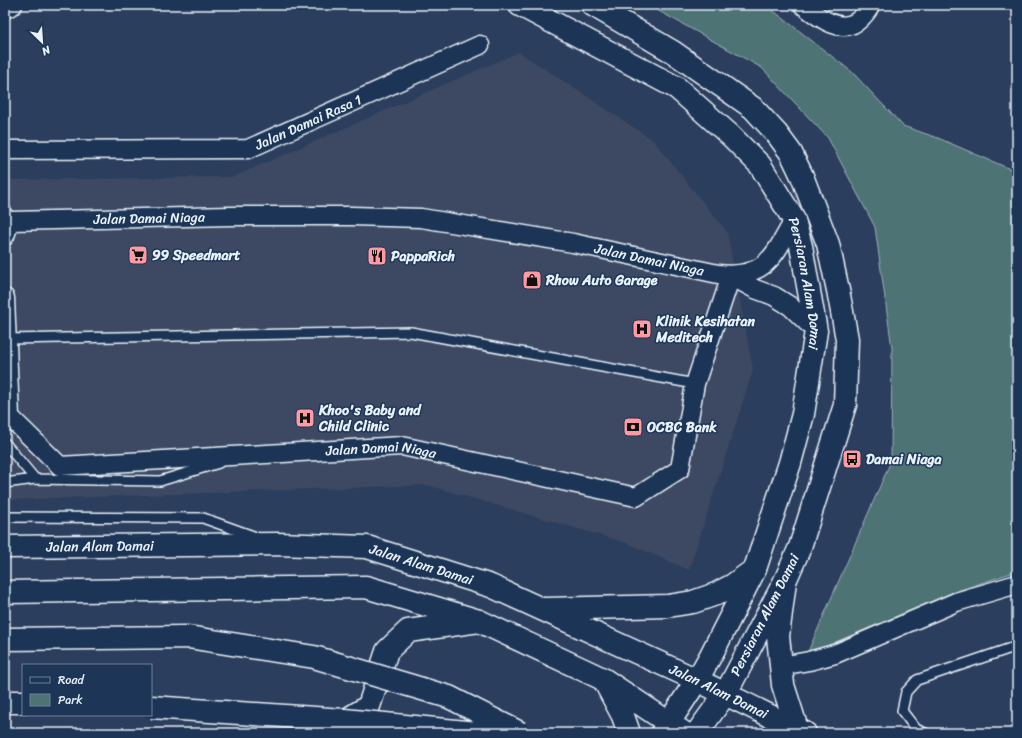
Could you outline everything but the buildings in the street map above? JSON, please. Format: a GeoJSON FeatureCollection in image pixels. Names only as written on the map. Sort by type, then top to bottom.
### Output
{"type":"FeatureCollection","features":[{"type":"Feature","properties":{"kind":"main road","name":"Persiaran Alam Damai"},"geometry":{"type":"LineString","coordinates":[[520,5],[677,88],[732,136],[760,165],[794,220],[801,246],[816,331],[803,414],[790,463],[755,569],[671,729]]}},
{"type":"Feature","properties":{"kind":"main road","name":"Persiaran Alam Damai"},"geometry":{"type":"LineString","coordinates":[[593,5],[673,52],[753,108],[777,134],[791,153],[802,176],[828,244],[847,339],[845,405],[800,547],[785,581],[726,693],[697,733]]}},
{"type":"Feature","properties":{"kind":"main road","name":"Jalan Alam Damai"},"geometry":{"type":"LineString","coordinates":[[5,547],[277,544],[368,547],[491,586],[726,693],[801,731]]}},
{"type":"Feature","properties":{"kind":"main road"},"geometry":{"type":"LineString","coordinates":[[541,609],[668,606],[693,602],[716,594],[733,585],[755,569]]}},
{"type":"Feature","properties":{"kind":"main road"},"geometry":{"type":"LineString","coordinates":[[785,581],[778,636],[783,685],[801,731]]}},
{"type":"Feature","properties":{"kind":"main road"},"geometry":{"type":"LineString","coordinates":[[5,592],[366,587],[480,621],[603,678],[671,729]]}},
{"type":"Feature","properties":{"kind":"main road"},"geometry":{"type":"LineString","coordinates":[[322,733],[330,730],[369,706],[387,651],[408,631],[480,621]]}},
{"type":"Feature","properties":{"kind":"main road"},"geometry":{"type":"LineString","coordinates":[[5,639],[188,637],[314,657],[449,697],[520,733]]}},
{"type":"Feature","properties":{"kind":"main road"},"geometry":{"type":"LineString","coordinates":[[603,678],[623,716],[629,733]]}},
{"type":"Feature","properties":{"kind":"main road"},"geometry":{"type":"LineString","coordinates":[[5,702],[22,702]]}},
{"type":"Feature","properties":{"kind":"main road"},"geometry":{"type":"LineString","coordinates":[[152,707],[344,720],[476,733]]}},
{"type":"Feature","properties":{"kind":"street"},"geometry":{"type":"LineString","coordinates":[[5,9],[13,5]]}},
{"type":"Feature","properties":{"kind":"street"},"geometry":{"type":"LineString","coordinates":[[803,5],[820,19],[840,26],[857,22],[869,9],[870,5]]}},
{"type":"Feature","properties":{"kind":"street","name":"Jalan Damai Rasa 1"},"geometry":{"type":"LineString","coordinates":[[5,150],[248,149],[480,45]]}},
{"type":"Feature","properties":{"kind":"street","name":"Jalan Damai Niaga"},"geometry":{"type":"LineString","coordinates":[[6,222],[231,216],[352,216],[420,218],[573,243],[731,276],[755,289],[774,296],[790,306],[816,331]]}},
{"type":"Feature","properties":{"kind":"street","name":"Jalan Damai Niaga"},"geometry":{"type":"LineString","coordinates":[[731,276],[753,271],[768,262],[777,251],[794,220]]}},
{"type":"Feature","properties":{"kind":"street","name":"Jalan Damai Niaga"},"geometry":{"type":"LineString","coordinates":[[5,298],[10,417],[60,466],[402,446],[636,497],[680,469],[695,384],[731,276]]}},
{"type":"Feature","properties":{"kind":"street"},"geometry":{"type":"LineString","coordinates":[[781,666],[835,654],[956,602],[1017,584]]}},
{"type":"Feature","properties":{"kind":"lane"},"geometry":{"type":"LineString","coordinates":[[7,340],[412,332],[695,384]]}},
{"type":"Feature","properties":{"kind":"lane"},"geometry":{"type":"LineString","coordinates":[[5,443],[35,479]]}},
{"type":"Feature","properties":{"kind":"lane"},"geometry":{"type":"LineString","coordinates":[[5,483],[35,479],[160,481],[246,456]]}},
{"type":"Feature","properties":{"kind":"lane"},"geometry":{"type":"LineString","coordinates":[[5,517],[203,518],[277,544]]}},
{"type":"Feature","properties":{"kind":"lane"},"geometry":{"type":"LineString","coordinates":[[925,733],[916,729],[902,711],[906,692],[917,680],[1017,646]]}},
{"type":"Feature","properties":{"kind":"shaded area"},"geometry":{"type":"Polygon","coordinates":[[[519,52],[653,140],[727,232],[753,370],[689,570],[627,543],[427,485],[5,500],[5,180],[233,177],[519,52]]]}},
{"type":"Feature","properties":{"kind":"green space"},"geometry":{"type":"Polygon","coordinates":[[[648,5],[766,5],[852,72],[903,126],[938,138],[1017,172],[1017,571],[954,592],[807,654],[891,461],[892,348],[875,227],[828,138],[762,68],[648,5]]]}},
{"type":"Feature","properties":{"kind":"place","name":"99 Speedmart"},"geometry":{"type":"Point","coordinates":[138,255]}},
{"type":"Feature","properties":{"kind":"place","name":"PappaRich"},"geometry":{"type":"Point","coordinates":[377,256]}},
{"type":"Feature","properties":{"kind":"place","name":"Rhow Auto Garage"},"geometry":{"type":"Point","coordinates":[532,280]}},
{"type":"Feature","properties":{"kind":"place","name":"Klinik Kesihatan Meditech"},"geometry":{"type":"Point","coordinates":[642,329]}},
{"type":"Feature","properties":{"kind":"place","name":"Khoo's Baby and Child Clinic"},"geometry":{"type":"Point","coordinates":[305,418]}},
{"type":"Feature","properties":{"kind":"place","name":"OCBC Bank"},"geometry":{"type":"Point","coordinates":[633,427]}},
{"type":"Feature","properties":{"kind":"place","name":"Damai Niaga"},"geometry":{"type":"Point","coordinates":[852,459]}}]}
